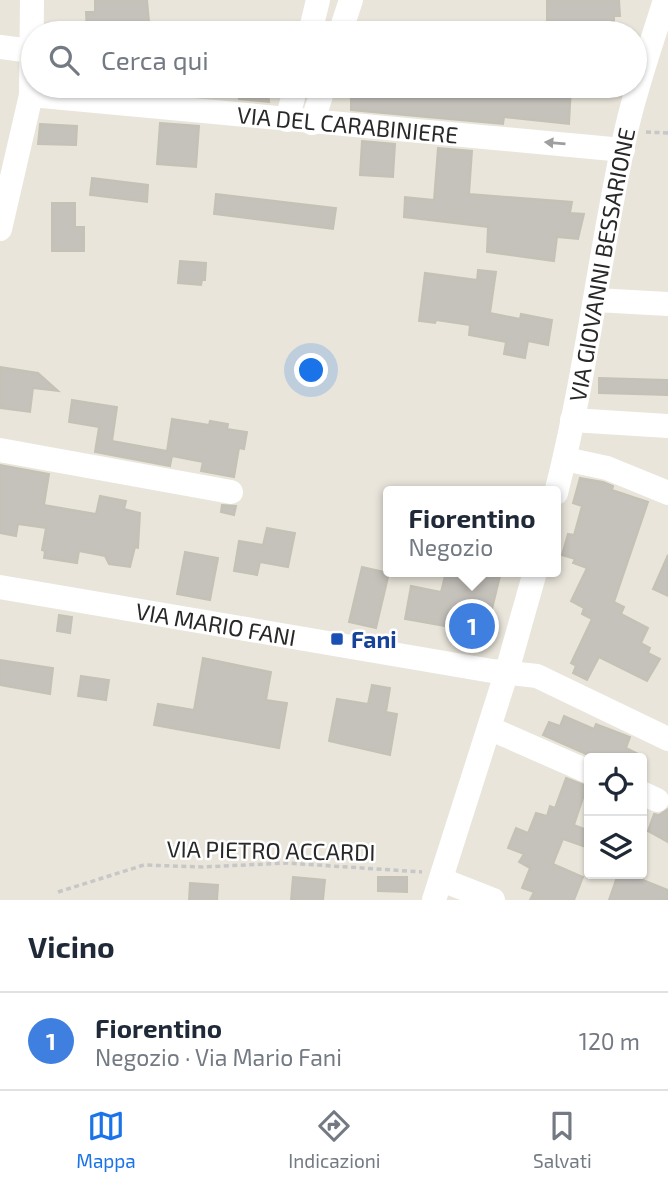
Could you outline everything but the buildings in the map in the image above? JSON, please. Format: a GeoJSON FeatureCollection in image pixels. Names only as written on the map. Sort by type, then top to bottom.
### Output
{"type":"FeatureCollection","features":[{"type":"Feature","properties":{"kind":"street"},"geometry":{"type":"LineString","coordinates":[[32,0],[32,21]]}},
{"type":"Feature","properties":{"kind":"street"},"geometry":{"type":"LineString","coordinates":[[313,21],[318,0]]}},
{"type":"Feature","properties":{"kind":"street"},"geometry":{"type":"LineString","coordinates":[[344,21],[351,0]]}},
{"type":"Feature","properties":{"kind":"street","name":"VIA GIOVANNI BESSARIONE"},"geometry":{"type":"LineString","coordinates":[[647,50],[665,0]]}},
{"type":"Feature","properties":{"kind":"street"},"geometry":{"type":"LineString","coordinates":[[0,47],[21,50]]}},
{"type":"Feature","properties":{"kind":"street"},"geometry":{"type":"LineString","coordinates":[[0,229],[6,175],[30,98]]}},
{"type":"Feature","properties":{"kind":"street","name":"VIA DEL CARABINIERE"},"geometry":{"type":"LineString","coordinates":[[62,98],[623,150]]}},
{"type":"Feature","properties":{"kind":"street"},"geometry":{"type":"LineString","coordinates":[[287,120],[293,98]]}},
{"type":"Feature","properties":{"kind":"street"},"geometry":{"type":"LineString","coordinates":[[312,123],[320,98]]}},
{"type":"Feature","properties":{"kind":"street","name":"VIA GIOVANNI BESSARIONE"},"geometry":{"type":"LineString","coordinates":[[558,486],[633,98]]}},
{"type":"Feature","properties":{"kind":"street"},"geometry":{"type":"LineString","coordinates":[[596,300],[668,304]]}},
{"type":"Feature","properties":{"kind":"street"},"geometry":{"type":"LineString","coordinates":[[572,421],[668,426]]}},
{"type":"Feature","properties":{"kind":"street"},"geometry":{"type":"LineString","coordinates":[[0,450],[231,492]]}},
{"type":"Feature","properties":{"kind":"street"},"geometry":{"type":"LineString","coordinates":[[565,459],[607,468],[668,493]]}},
{"type":"Feature","properties":{"kind":"street"},"geometry":{"type":"LineString","coordinates":[[493,900],[440,884],[534,577]]}},
{"type":"Feature","properties":{"kind":"street","name":"VIA MARIO FANI"},"geometry":{"type":"LineString","coordinates":[[0,587],[492,671],[537,676],[668,739]]}},
{"type":"Feature","properties":{"kind":"street"},"geometry":{"type":"LineString","coordinates":[[489,728],[584,770]]}},
{"type":"Feature","properties":{"kind":"path","name":"VIA PIETRO ACCARDI"},"geometry":{"type":"LineString","coordinates":[[58,892],[144,865],[203,867],[287,863],[440,884]]}},
{"type":"Feature","properties":{"kind":"place","name":"Fiorentino"},"geometry":{"type":"Point","coordinates":[472,626]}},
{"type":"Feature","properties":{"kind":"place","name":"Fani"},"geometry":{"type":"Point","coordinates":[337,639]}}]}
